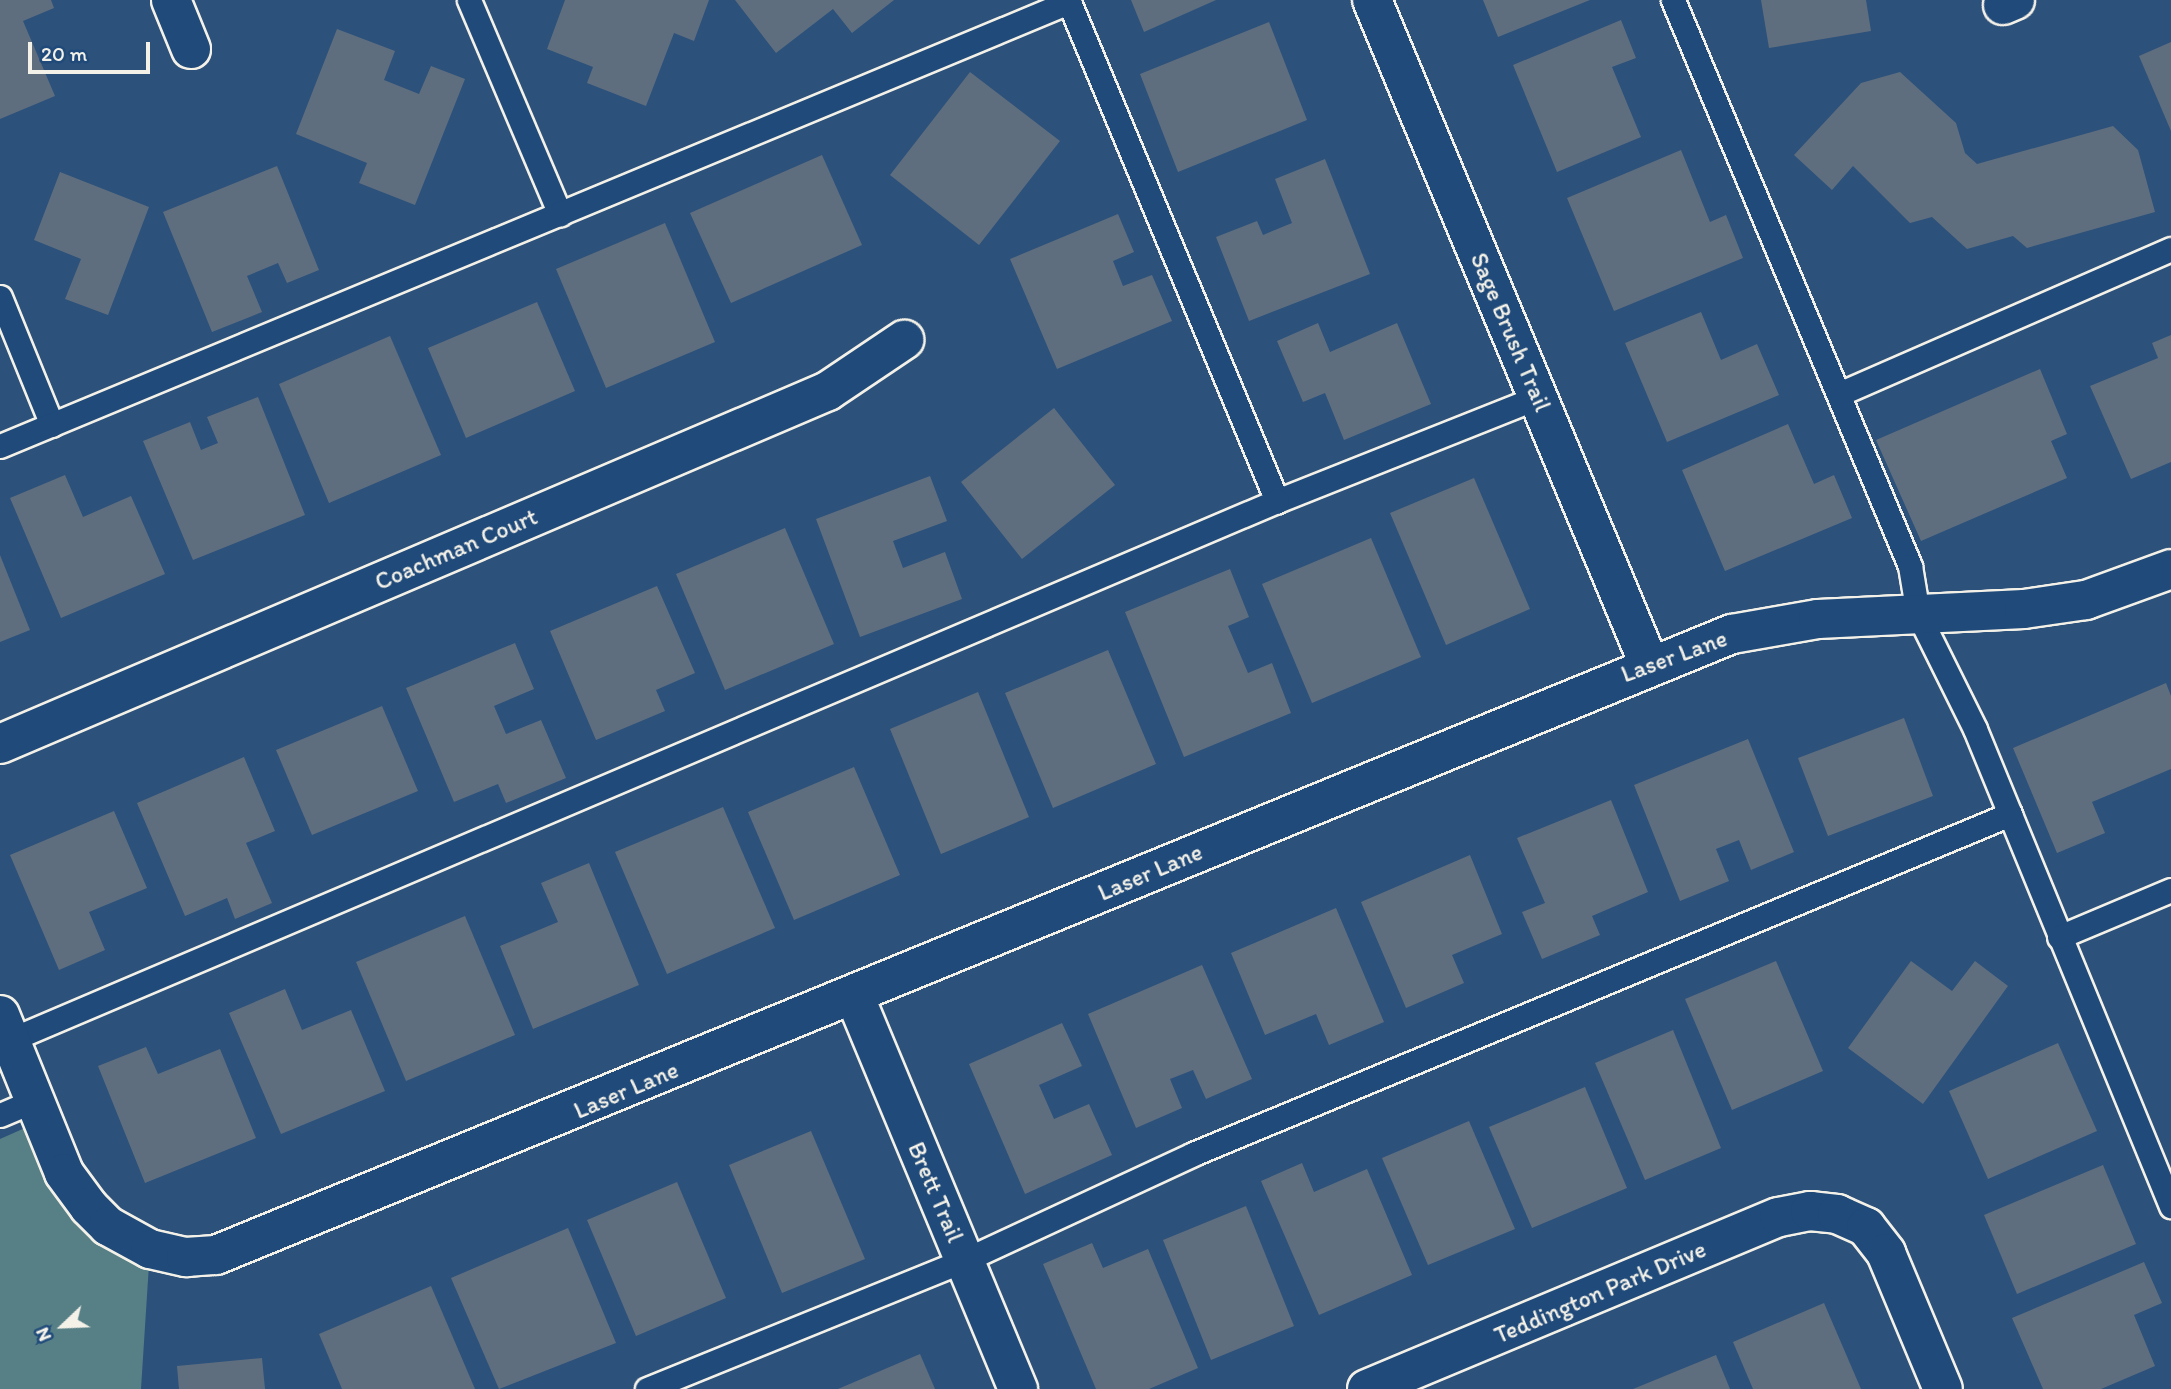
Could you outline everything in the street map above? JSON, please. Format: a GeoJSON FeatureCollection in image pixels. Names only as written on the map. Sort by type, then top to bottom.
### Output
{"type":"FeatureCollection","features":[{"type":"Feature","properties":{"kind":"street"},"geometry":{"type":"LineString","coordinates":[[171,0],[191,49]]}},
{"type":"Feature","properties":{"kind":"street","name":"Sage Brush Trail"},"geometry":{"type":"LineString","coordinates":[[1372,0],[1649,664]]}},
{"type":"Feature","properties":{"kind":"street","name":"Coachman Court"},"geometry":{"type":"LineString","coordinates":[[0,744],[828,391],[904,340]]}},
{"type":"Feature","properties":{"kind":"street","name":"Laser Lane"},"geometry":{"type":"LineString","coordinates":[[5,1028],[64,1173],[89,1208],[108,1226],[150,1249],[186,1257],[246,1247],[1649,664],[1772,624],[2087,600],[2171,569]]}},
{"type":"Feature","properties":{"kind":"street","name":"Brett Trail"},"geometry":{"type":"LineString","coordinates":[[854,995],[1018,1389]]}},
{"type":"Feature","properties":{"kind":"street","name":"Teddington Park Drive"},"geometry":{"type":"LineString","coordinates":[[1367,1389],[1779,1217],[1810,1211],[1837,1214],[1866,1227],[1886,1254],[1942,1389]]}},
{"type":"Feature","properties":{"kind":"lane"},"geometry":{"type":"LineString","coordinates":[[470,0],[560,214]]}},
{"type":"Feature","properties":{"kind":"lane"},"geometry":{"type":"LineString","coordinates":[[1673,0],[1910,566],[1918,614],[2010,814],[2171,1206]]}},
{"type":"Feature","properties":{"kind":"lane"},"geometry":{"type":"LineString","coordinates":[[0,446],[1069,1],[1277,501]]}},
{"type":"Feature","properties":{"kind":"lane"},"geometry":{"type":"LineString","coordinates":[[1839,394],[2171,249]]}},
{"type":"Feature","properties":{"kind":"lane"},"geometry":{"type":"LineString","coordinates":[[0,297],[52,425]]}},
{"type":"Feature","properties":{"kind":"lane"},"geometry":{"type":"LineString","coordinates":[[5,1028],[1277,501],[1538,397]]}},
{"type":"Feature","properties":{"kind":"lane"},"geometry":{"type":"LineString","coordinates":[[647,1389],[965,1260],[1193,1154],[2010,814]]}},
{"type":"Feature","properties":{"kind":"lane"},"geometry":{"type":"LineString","coordinates":[[2059,937],[2171,890]]}},
{"type":"Feature","properties":{"kind":"lane"},"geometry":{"type":"LineString","coordinates":[[0,1115],[35,1100]]}},
{"type":"Feature","properties":{"kind":"green space"},"geometry":{"type":"Polygon","coordinates":[[[43,1120],[64,1173],[150,1249],[141,1389],[0,1389],[0,1139],[43,1120]]]}},
{"type":"Feature","properties":{"kind":"building"},"geometry":{"type":"Polygon","coordinates":[[[0,0],[51,0],[54,8],[23,21],[55,96],[0,119],[0,0]]]}},
{"type":"Feature","properties":{"kind":"building"},"geometry":{"type":"Polygon","coordinates":[[[565,0],[709,0],[694,41],[674,33],[646,106],[587,83],[593,67],[547,49],[565,0]]]}},
{"type":"Feature","properties":{"kind":"building"},"geometry":{"type":"Polygon","coordinates":[[[735,0],[894,0],[852,33],[833,9],[776,53],[735,0]]]}},
{"type":"Feature","properties":{"kind":"building"},"geometry":{"type":"Polygon","coordinates":[[[1131,0],[1216,0],[1144,32],[1131,0]]]}},
{"type":"Feature","properties":{"kind":"building"},"geometry":{"type":"Polygon","coordinates":[[[1483,0],[1590,0],[1498,37],[1483,0]]]}},
{"type":"Feature","properties":{"kind":"building"},"geometry":{"type":"Polygon","coordinates":[[[1761,0],[1866,0],[1871,31],[1769,48],[1761,0]]]}},
{"type":"Feature","properties":{"kind":"building"},"geometry":{"type":"Polygon","coordinates":[[[1621,20],[1636,58],[1612,67],[1641,137],[1557,172],[1513,65],[1621,20]]]}},
{"type":"Feature","properties":{"kind":"building"},"geometry":{"type":"Polygon","coordinates":[[[1269,22],[1307,120],[1178,172],[1140,74],[1269,22]]]}},
{"type":"Feature","properties":{"kind":"building"},"geometry":{"type":"Polygon","coordinates":[[[337,29],[395,51],[384,80],[419,94],[431,66],[465,79],[415,205],[359,183],[367,163],[296,134],[337,29]]]}},
{"type":"Feature","properties":{"kind":"building"},"geometry":{"type":"Polygon","coordinates":[[[2171,42],[2171,131],[2139,56],[2171,42]]]}},
{"type":"Feature","properties":{"kind":"building"},"geometry":{"type":"Polygon","coordinates":[[[970,72],[1060,141],[979,245],[890,175],[970,72]]]}},
{"type":"Feature","properties":{"kind":"building"},"geometry":{"type":"Polygon","coordinates":[[[1900,72],[1956,123],[1965,153],[1977,164],[2113,126],[2138,150],[2155,212],[2027,248],[2013,236],[1967,249],[1932,217],[1910,223],[1853,166],[1832,190],[1794,155],[1861,83],[1900,72]]]}},
{"type":"Feature","properties":{"kind":"building"},"geometry":{"type":"Polygon","coordinates":[[[1681,150],[1710,222],[1726,215],[1743,258],[1614,311],[1567,198],[1681,150]]]}},
{"type":"Feature","properties":{"kind":"building"},"geometry":{"type":"Polygon","coordinates":[[[822,155],[862,245],[731,303],[690,213],[822,155]]]}},
{"type":"Feature","properties":{"kind":"building"},"geometry":{"type":"Polygon","coordinates":[[[1325,159],[1370,274],[1249,321],[1216,237],[1257,221],[1263,235],[1292,223],[1275,179],[1325,159]]]}},
{"type":"Feature","properties":{"kind":"building"},"geometry":{"type":"Polygon","coordinates":[[[277,166],[319,270],[287,283],[278,263],[247,276],[262,312],[212,332],[163,212],[277,166]]]}},
{"type":"Feature","properties":{"kind":"building"},"geometry":{"type":"Polygon","coordinates":[[[60,172],[149,207],[108,315],[65,299],[81,259],[34,240],[60,172]]]}},
{"type":"Feature","properties":{"kind":"building"},"geometry":{"type":"Polygon","coordinates":[[[1118,214],[1134,252],[1113,261],[1123,286],[1152,275],[1172,321],[1057,369],[1010,259],[1118,214]]]}},
{"type":"Feature","properties":{"kind":"building"},"geometry":{"type":"Polygon","coordinates":[[[665,223],[715,342],[606,388],[556,269],[665,223]]]}},
{"type":"Feature","properties":{"kind":"building"},"geometry":{"type":"Polygon","coordinates":[[[537,302],[575,391],[466,438],[428,348],[537,302]]]}},
{"type":"Feature","properties":{"kind":"building"},"geometry":{"type":"Polygon","coordinates":[[[1701,312],[1721,360],[1757,344],[1779,395],[1667,442],[1625,343],[1701,312]]]}},
{"type":"Feature","properties":{"kind":"building"},"geometry":{"type":"Polygon","coordinates":[[[1318,323],[1330,352],[1397,323],[1431,404],[1344,440],[1325,393],[1303,402],[1277,341],[1318,323]]]}},
{"type":"Feature","properties":{"kind":"building"},"geometry":{"type":"Polygon","coordinates":[[[2171,335],[2171,462],[2131,479],[2090,386],[2158,358],[2152,343],[2171,335]]]}},
{"type":"Feature","properties":{"kind":"building"},"geometry":{"type":"Polygon","coordinates":[[[390,336],[441,455],[329,503],[279,384],[390,336]]]}},
{"type":"Feature","properties":{"kind":"building"},"geometry":{"type":"Polygon","coordinates":[[[2040,369],[2067,434],[2051,441],[2067,478],[1921,541],[1876,440],[2040,369]]]}},
{"type":"Feature","properties":{"kind":"building"},"geometry":{"type":"Polygon","coordinates":[[[258,397],[305,515],[193,560],[143,441],[190,422],[201,450],[218,443],[207,417],[258,397]]]}},
{"type":"Feature","properties":{"kind":"building"},"geometry":{"type":"Polygon","coordinates":[[[1054,408],[1115,485],[1022,559],[961,482],[1054,408]]]}},
{"type":"Feature","properties":{"kind":"building"},"geometry":{"type":"Polygon","coordinates":[[[1788,424],[1814,484],[1834,475],[1852,518],[1725,571],[1682,470],[1788,424]]]}},
{"type":"Feature","properties":{"kind":"building"},"geometry":{"type":"Polygon","coordinates":[[[65,475],[83,517],[131,496],[165,574],[61,618],[10,498],[65,475]]]}},
{"type":"Feature","properties":{"kind":"building"},"geometry":{"type":"Polygon","coordinates":[[[930,476],[947,521],[893,541],[903,568],[945,552],[962,599],[860,637],[816,519],[930,476]]]}},
{"type":"Feature","properties":{"kind":"building"},"geometry":{"type":"Polygon","coordinates":[[[1474,478],[1530,609],[1446,645],[1390,513],[1474,478]]]}},
{"type":"Feature","properties":{"kind":"building"},"geometry":{"type":"Polygon","coordinates":[[[785,528],[834,644],[725,690],[676,574],[785,528]]]}},
{"type":"Feature","properties":{"kind":"building"},"geometry":{"type":"Polygon","coordinates":[[[1371,538],[1421,657],[1312,703],[1262,584],[1371,538]]]}},
{"type":"Feature","properties":{"kind":"building"},"geometry":{"type":"Polygon","coordinates":[[[0,555],[30,630],[0,642],[0,555]]]}},
{"type":"Feature","properties":{"kind":"building"},"geometry":{"type":"Polygon","coordinates":[[[1230,569],[1249,617],[1228,626],[1248,673],[1272,663],[1291,713],[1184,757],[1125,612],[1230,569]]]}},
{"type":"Feature","properties":{"kind":"building"},"geometry":{"type":"Polygon","coordinates":[[[657,586],[695,673],[656,690],[665,711],[596,740],[550,631],[657,586]]]}},
{"type":"Feature","properties":{"kind":"building"},"geometry":{"type":"Polygon","coordinates":[[[515,643],[534,689],[494,706],[506,734],[541,720],[566,778],[506,803],[498,784],[454,802],[406,688],[515,643]]]}},
{"type":"Feature","properties":{"kind":"building"},"geometry":{"type":"Polygon","coordinates":[[[1108,650],[1156,764],[1053,808],[1005,693],[1108,650]]]}},
{"type":"Feature","properties":{"kind":"building"},"geometry":{"type":"Polygon","coordinates":[[[2166,683],[2171,696],[2171,769],[2092,802],[2105,833],[2057,853],[2013,748],[2166,683]]]}},
{"type":"Feature","properties":{"kind":"building"},"geometry":{"type":"Polygon","coordinates":[[[978,692],[1029,817],[941,854],[890,729],[978,692]]]}},
{"type":"Feature","properties":{"kind":"building"},"geometry":{"type":"Polygon","coordinates":[[[382,706],[418,791],[312,835],[276,750],[382,706]]]}},
{"type":"Feature","properties":{"kind":"building"},"geometry":{"type":"Polygon","coordinates":[[[1904,718],[1933,796],[1828,836],[1798,758],[1904,718]]]}},
{"type":"Feature","properties":{"kind":"building"},"geometry":{"type":"Polygon","coordinates":[[[1748,739],[1794,852],[1751,870],[1739,840],[1716,849],[1729,881],[1680,901],[1634,785],[1748,739]]]}},
{"type":"Feature","properties":{"kind":"building"},"geometry":{"type":"Polygon","coordinates":[[[244,757],[275,831],[246,843],[272,903],[235,919],[227,898],[185,916],[137,803],[244,757]]]}},
{"type":"Feature","properties":{"kind":"building"},"geometry":{"type":"Polygon","coordinates":[[[854,767],[900,875],[794,920],[748,812],[854,767]]]}},
{"type":"Feature","properties":{"kind":"building"},"geometry":{"type":"Polygon","coordinates":[[[1611,800],[1648,892],[1592,916],[1600,935],[1542,959],[1522,912],[1545,903],[1517,838],[1611,800]]]}},
{"type":"Feature","properties":{"kind":"building"},"geometry":{"type":"Polygon","coordinates":[[[723,807],[775,928],[667,974],[615,852],[723,807]]]}},
{"type":"Feature","properties":{"kind":"building"},"geometry":{"type":"Polygon","coordinates":[[[114,811],[147,888],[89,912],[105,950],[59,970],[10,855],[114,811]]]}},
{"type":"Feature","properties":{"kind":"building"},"geometry":{"type":"Polygon","coordinates":[[[1470,855],[1502,934],[1452,955],[1464,983],[1406,1008],[1361,902],[1470,855]]]}},
{"type":"Feature","properties":{"kind":"building"},"geometry":{"type":"Polygon","coordinates":[[[589,863],[639,985],[533,1029],[500,946],[558,922],[541,883],[589,863]]]}},
{"type":"Feature","properties":{"kind":"building"},"geometry":{"type":"Polygon","coordinates":[[[1336,908],[1384,1022],[1329,1045],[1316,1014],[1265,1035],[1231,953],[1336,908]]]}},
{"type":"Feature","properties":{"kind":"building"},"geometry":{"type":"Polygon","coordinates":[[[465,916],[515,1035],[406,1081],[356,962],[465,916]]]}},
{"type":"Feature","properties":{"kind":"building"},"geometry":{"type":"Polygon","coordinates":[[[1776,961],[1823,1071],[1732,1110],[1685,999],[1776,961]]]}},
{"type":"Feature","properties":{"kind":"building"},"geometry":{"type":"Polygon","coordinates":[[[1911,961],[1952,991],[1975,961],[2008,986],[1923,1104],[1848,1048],[1911,961]]]}},
{"type":"Feature","properties":{"kind":"building"},"geometry":{"type":"Polygon","coordinates":[[[1202,965],[1252,1079],[1206,1099],[1193,1070],[1170,1079],[1182,1108],[1136,1128],[1088,1014],[1202,965]]]}},
{"type":"Feature","properties":{"kind":"building"},"geometry":{"type":"Polygon","coordinates":[[[285,989],[302,1030],[351,1010],[385,1091],[281,1134],[229,1013],[285,989]]]}},
{"type":"Feature","properties":{"kind":"building"},"geometry":{"type":"Polygon","coordinates":[[[1062,1023],[1082,1066],[1039,1085],[1054,1119],[1089,1104],[1112,1155],[1025,1194],[969,1064],[1062,1023]]]}},
{"type":"Feature","properties":{"kind":"building"},"geometry":{"type":"Polygon","coordinates":[[[1673,1030],[1721,1148],[1645,1180],[1595,1063],[1673,1030]]]}},
{"type":"Feature","properties":{"kind":"building"},"geometry":{"type":"Polygon","coordinates":[[[2058,1043],[2097,1131],[1988,1179],[1949,1091],[2058,1043]]]}},
{"type":"Feature","properties":{"kind":"building"},"geometry":{"type":"Polygon","coordinates":[[[146,1047],[158,1074],[220,1049],[256,1138],[145,1183],[98,1066],[146,1047]]]}},
{"type":"Feature","properties":{"kind":"building"},"geometry":{"type":"Polygon","coordinates":[[[1585,1087],[1627,1188],[1532,1228],[1489,1127],[1585,1087]]]}},
{"type":"Feature","properties":{"kind":"building"},"geometry":{"type":"Polygon","coordinates":[[[1469,1121],[1515,1229],[1428,1265],[1382,1158],[1469,1121]]]}},
{"type":"Feature","properties":{"kind":"building"},"geometry":{"type":"Polygon","coordinates":[[[811,1131],[865,1259],[782,1293],[729,1165],[811,1131]]]}},
{"type":"Feature","properties":{"kind":"building"},"geometry":{"type":"Polygon","coordinates":[[[1302,1163],[1314,1192],[1367,1169],[1412,1275],[1319,1315],[1261,1181],[1302,1163]]]}},
{"type":"Feature","properties":{"kind":"building"},"geometry":{"type":"Polygon","coordinates":[[[2103,1165],[2136,1244],[2017,1294],[1984,1215],[2103,1165]]]}},
{"type":"Feature","properties":{"kind":"building"},"geometry":{"type":"Polygon","coordinates":[[[677,1182],[726,1298],[636,1336],[587,1220],[677,1182]]]}},
{"type":"Feature","properties":{"kind":"building"},"geometry":{"type":"Polygon","coordinates":[[[1246,1206],[1294,1326],[1211,1360],[1163,1240],[1246,1206]]]}},
{"type":"Feature","properties":{"kind":"building"},"geometry":{"type":"Polygon","coordinates":[[[568,1228],[616,1343],[499,1389],[451,1278],[568,1228]]]}},
{"type":"Feature","properties":{"kind":"building"},"geometry":{"type":"Polygon","coordinates":[[[1092,1243],[1103,1268],[1148,1249],[1198,1368],[1149,1389],[1096,1389],[1043,1264],[1092,1243]]]}},
{"type":"Feature","properties":{"kind":"building"},"geometry":{"type":"Polygon","coordinates":[[[2144,1262],[2162,1303],[2134,1315],[2155,1366],[2101,1389],[2043,1389],[2012,1318],[2144,1262]]]}},
{"type":"Feature","properties":{"kind":"building"},"geometry":{"type":"Polygon","coordinates":[[[431,1286],[475,1389],[342,1389],[319,1334],[431,1286]]]}},
{"type":"Feature","properties":{"kind":"building"},"geometry":{"type":"Polygon","coordinates":[[[1824,1303],[1861,1389],[1753,1389],[1733,1342],[1824,1303]]]}},
{"type":"Feature","properties":{"kind":"building"},"geometry":{"type":"Polygon","coordinates":[[[920,1354],[935,1389],[838,1389],[920,1354]]]}},
{"type":"Feature","properties":{"kind":"building"},"geometry":{"type":"Polygon","coordinates":[[[1716,1355],[1730,1389],[1633,1389],[1716,1355]]]}},
{"type":"Feature","properties":{"kind":"building"},"geometry":{"type":"Polygon","coordinates":[[[262,1358],[265,1389],[179,1389],[177,1366],[262,1358]]]}}]}
